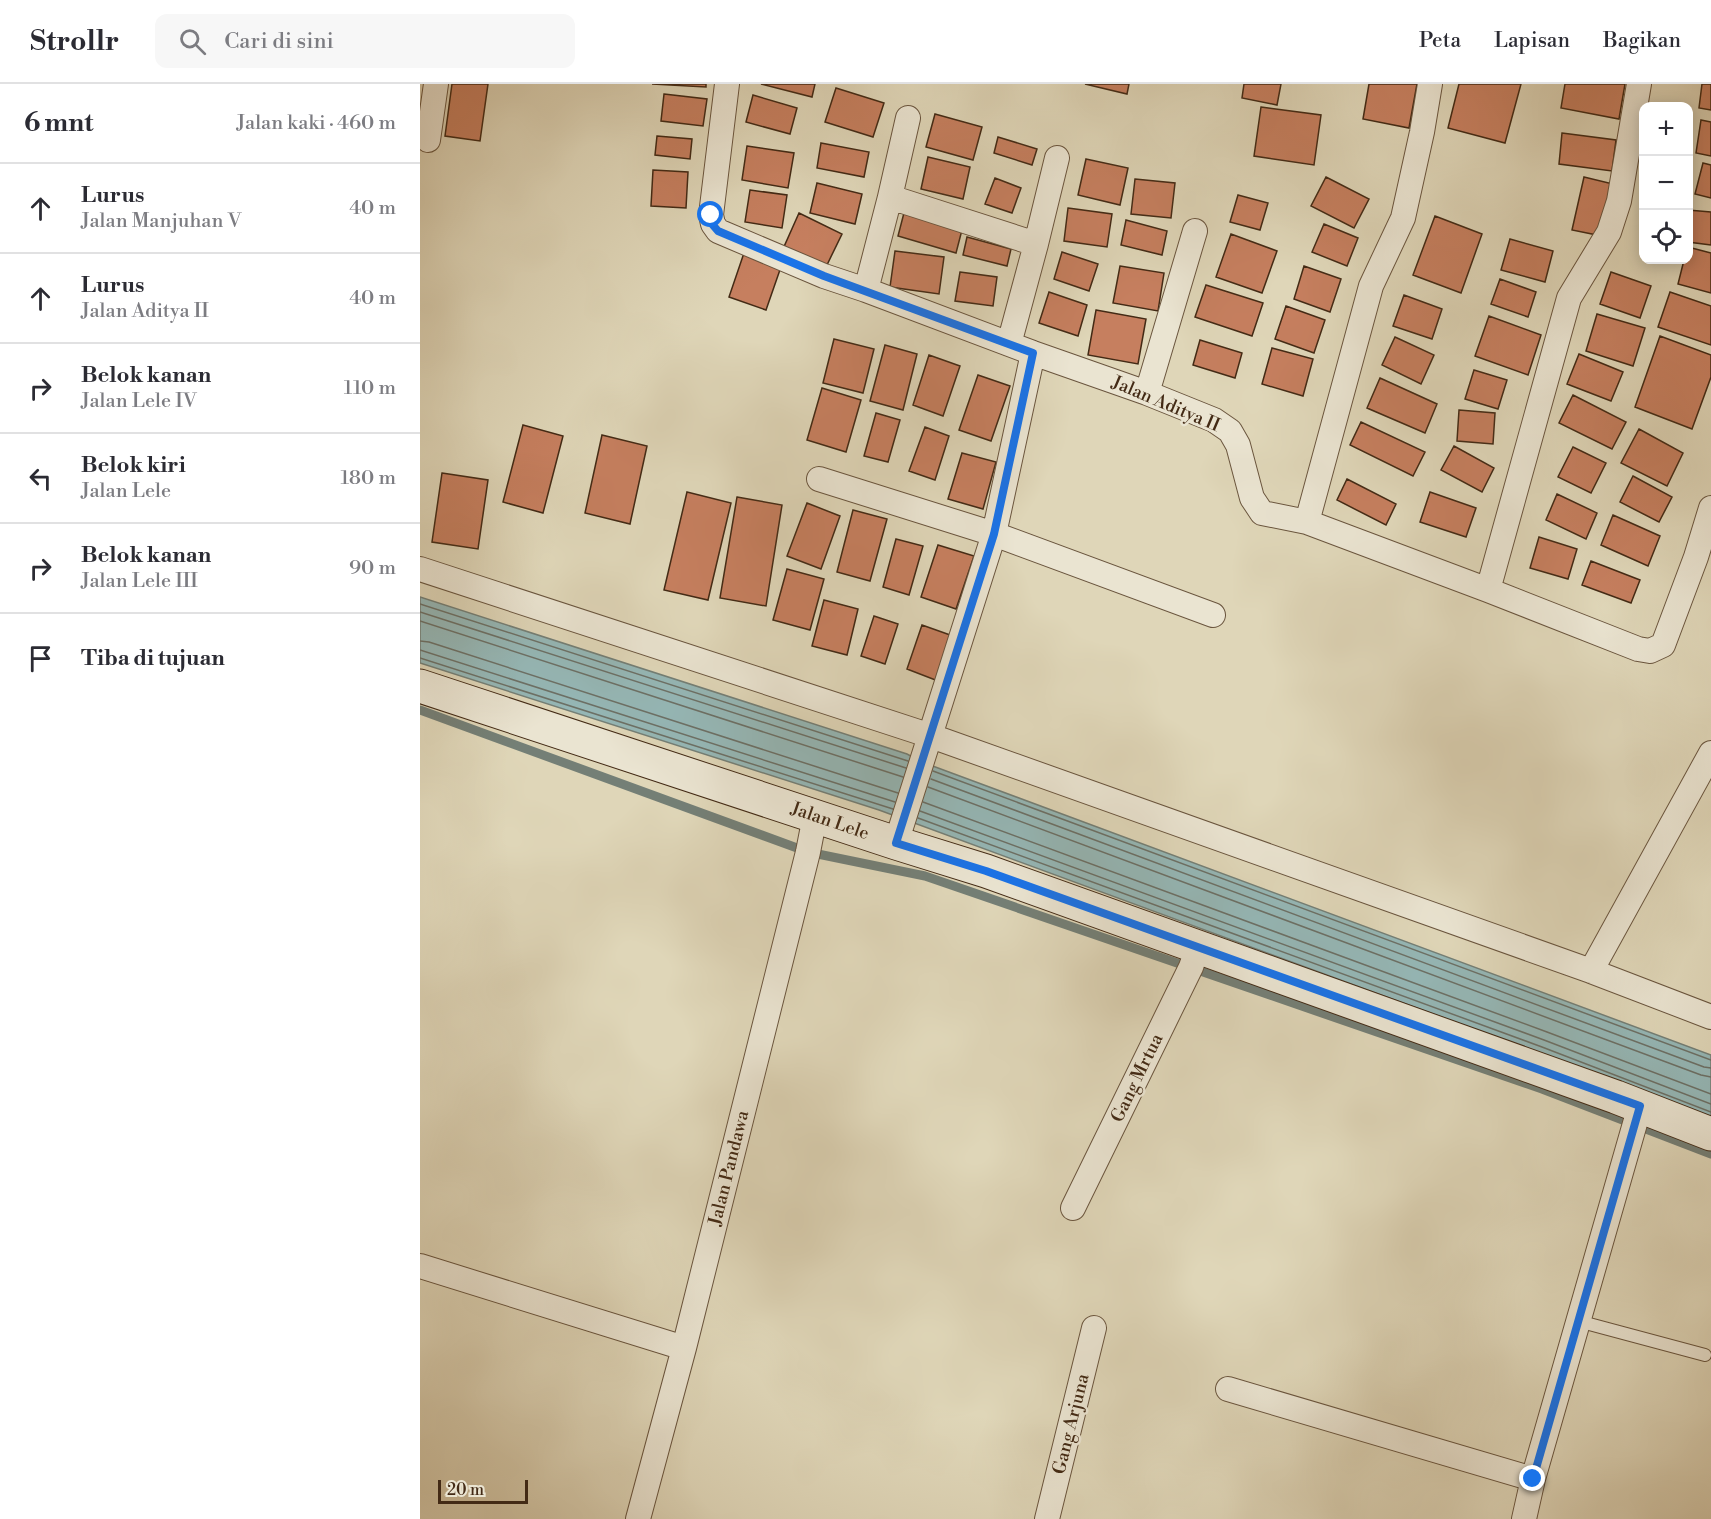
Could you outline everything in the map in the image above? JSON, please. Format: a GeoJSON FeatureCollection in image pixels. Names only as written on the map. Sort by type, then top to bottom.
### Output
{"type":"FeatureCollection","features":[{"type":"Feature","properties":{"kind":"main road","name":"Jalan Lele"},"geometry":{"type":"LineString","coordinates":[[420,686],[815,816],[900,831],[986,871],[1640,1106],[1711,1134]]}},
{"type":"Feature","properties":{"kind":"street"},"geometry":{"type":"LineString","coordinates":[[428,140],[436,84]]}},
{"type":"Feature","properties":{"kind":"street","name":"Jalan Aditya II"},"geometry":{"type":"LineString","coordinates":[[728,84],[711,215],[712,224],[718,231],[824,276],[1147,393],[1214,420],[1230,431],[1238,445],[1252,498],[1262,513],[1307,522],[1488,590],[1638,650],[1650,651],[1663,645],[1696,557],[1711,508]]}},
{"type":"Feature","properties":{"kind":"street"},"geometry":{"type":"LineString","coordinates":[[1307,522],[1371,286],[1403,218],[1430,84]]}},
{"type":"Feature","properties":{"kind":"street"},"geometry":{"type":"LineString","coordinates":[[1488,590],[1569,298],[1609,232],[1619,201],[1639,84]]}},
{"type":"Feature","properties":{"kind":"street"},"geometry":{"type":"LineString","coordinates":[[867,290],[908,118]]}},
{"type":"Feature","properties":{"kind":"street"},"geometry":{"type":"LineString","coordinates":[[1009,344],[1057,158]]}},
{"type":"Feature","properties":{"kind":"street"},"geometry":{"type":"LineString","coordinates":[[890,197],[1036,244]]}},
{"type":"Feature","properties":{"kind":"street"},"geometry":{"type":"LineString","coordinates":[[1147,393],[1196,231]]}},
{"type":"Feature","properties":{"kind":"street"},"geometry":{"type":"LineString","coordinates":[[900,831],[994,534],[1033,353]]}},
{"type":"Feature","properties":{"kind":"street"},"geometry":{"type":"LineString","coordinates":[[819,479],[994,534],[1213,615]]}},
{"type":"Feature","properties":{"kind":"street"},"geometry":{"type":"LineString","coordinates":[[420,569],[931,736],[1592,971],[1711,1017]]}},
{"type":"Feature","properties":{"kind":"street"},"geometry":{"type":"LineString","coordinates":[[1592,971],[1711,753]]}},
{"type":"Feature","properties":{"kind":"street","name":"Jalan Pandawa"},"geometry":{"type":"LineString","coordinates":[[638,1519],[684,1348],[808,852],[815,816]]}},
{"type":"Feature","properties":{"kind":"street","name":"Gang Mrtua"},"geometry":{"type":"LineString","coordinates":[[1073,1208],[1191,968],[1198,947]]}},
{"type":"Feature","properties":{"kind":"street"},"geometry":{"type":"LineString","coordinates":[[1524,1519],[1533,1479],[1640,1106]]}},
{"type":"Feature","properties":{"kind":"street"},"geometry":{"type":"LineString","coordinates":[[420,1266],[684,1348]]}},
{"type":"Feature","properties":{"kind":"street","name":"Gang Arjuna"},"geometry":{"type":"LineString","coordinates":[[1047,1519],[1094,1328]]}},
{"type":"Feature","properties":{"kind":"street"},"geometry":{"type":"LineString","coordinates":[[1228,1389],[1533,1479]]}},
{"type":"Feature","properties":{"kind":"lane"},"geometry":{"type":"LineString","coordinates":[[1578,1321],[1705,1355]]}},
{"type":"Feature","properties":{"kind":"water"},"geometry":{"type":"Polygon","coordinates":[[[420,597],[907,754],[922,762],[1711,1055],[1711,1119],[1539,1053],[879,810],[420,663],[420,597]]]}},
{"type":"Feature","properties":{"kind":"building"},"geometry":{"type":"Polygon","coordinates":[[[452,84],[488,84],[480,141],[445,136],[452,84]]]}},
{"type":"Feature","properties":{"kind":"building"},"geometry":{"type":"Polygon","coordinates":[[[652,84],[706,84],[706,87],[652,84]]]}},
{"type":"Feature","properties":{"kind":"building"},"geometry":{"type":"Polygon","coordinates":[[[761,84],[815,84],[812,97],[761,84]]]}},
{"type":"Feature","properties":{"kind":"building"},"geometry":{"type":"Polygon","coordinates":[[[1085,84],[1129,84],[1127,94],[1085,84]]]}},
{"type":"Feature","properties":{"kind":"building"},"geometry":{"type":"Polygon","coordinates":[[[1244,84],[1281,84],[1277,105],[1242,98],[1244,84]]]}},
{"type":"Feature","properties":{"kind":"building"},"geometry":{"type":"Polygon","coordinates":[[[1369,84],[1417,84],[1409,128],[1363,119],[1369,84]]]}},
{"type":"Feature","properties":{"kind":"building"},"geometry":{"type":"Polygon","coordinates":[[[1459,84],[1521,84],[1505,143],[1448,128],[1459,84]]]}},
{"type":"Feature","properties":{"kind":"building"},"geometry":{"type":"Polygon","coordinates":[[[1565,84],[1625,84],[1619,119],[1561,108],[1565,84]]]}},
{"type":"Feature","properties":{"kind":"building"},"geometry":{"type":"Polygon","coordinates":[[[1702,84],[1711,84],[1711,110],[1699,108],[1702,84]]]}},
{"type":"Feature","properties":{"kind":"building"},"geometry":{"type":"Polygon","coordinates":[[[836,88],[884,103],[873,137],[825,122],[836,88]]]}},
{"type":"Feature","properties":{"kind":"building"},"geometry":{"type":"Polygon","coordinates":[[[664,94],[707,99],[703,126],[661,121],[664,94]]]}},
{"type":"Feature","properties":{"kind":"building"},"geometry":{"type":"Polygon","coordinates":[[[753,95],[797,108],[790,134],[746,122],[753,95]]]}},
{"type":"Feature","properties":{"kind":"building"},"geometry":{"type":"Polygon","coordinates":[[[1261,107],[1321,115],[1314,165],[1254,156],[1261,107]]]}},
{"type":"Feature","properties":{"kind":"building"},"geometry":{"type":"Polygon","coordinates":[[[935,114],[982,127],[973,160],[926,147],[935,114]]]}},
{"type":"Feature","properties":{"kind":"building"},"geometry":{"type":"Polygon","coordinates":[[[1701,120],[1711,122],[1711,156],[1696,153],[1701,120]]]}},
{"type":"Feature","properties":{"kind":"building"},"geometry":{"type":"Polygon","coordinates":[[[1562,133],[1616,140],[1612,171],[1559,164],[1562,133]]]}},
{"type":"Feature","properties":{"kind":"building"},"geometry":{"type":"Polygon","coordinates":[[[657,136],[692,139],[690,159],[655,155],[657,136]]]}},
{"type":"Feature","properties":{"kind":"building"},"geometry":{"type":"Polygon","coordinates":[[[998,137],[1037,149],[1032,165],[994,153],[998,137]]]}},
{"type":"Feature","properties":{"kind":"building"},"geometry":{"type":"Polygon","coordinates":[[[821,143],[869,152],[864,177],[817,168],[821,143]]]}},
{"type":"Feature","properties":{"kind":"building"},"geometry":{"type":"Polygon","coordinates":[[[747,146],[794,153],[788,188],[742,180],[747,146]]]}},
{"type":"Feature","properties":{"kind":"building"},"geometry":{"type":"Polygon","coordinates":[[[928,157],[970,167],[963,199],[921,189],[928,157]]]}},
{"type":"Feature","properties":{"kind":"building"},"geometry":{"type":"Polygon","coordinates":[[[1086,159],[1128,168],[1120,205],[1078,195],[1086,159]]]}},
{"type":"Feature","properties":{"kind":"building"},"geometry":{"type":"Polygon","coordinates":[[[1703,163],[1711,165],[1711,198],[1695,194],[1703,163]]]}},
{"type":"Feature","properties":{"kind":"building"},"geometry":{"type":"Polygon","coordinates":[[[653,170],[688,172],[686,208],[651,206],[653,170]]]}},
{"type":"Feature","properties":{"kind":"building"},"geometry":{"type":"Polygon","coordinates":[[[1326,177],[1369,199],[1354,228],[1311,206],[1326,177]]]}},
{"type":"Feature","properties":{"kind":"building"},"geometry":{"type":"Polygon","coordinates":[[[1584,177],[1613,184],[1602,236],[1572,230],[1584,177]]]}},
{"type":"Feature","properties":{"kind":"building"},"geometry":{"type":"Polygon","coordinates":[[[995,178],[1021,188],[1012,213],[985,204],[995,178]]]}},
{"type":"Feature","properties":{"kind":"building"},"geometry":{"type":"Polygon","coordinates":[[[1135,179],[1175,183],[1171,218],[1131,214],[1135,179]]]}},
{"type":"Feature","properties":{"kind":"building"},"geometry":{"type":"Polygon","coordinates":[[[817,183],[862,194],[855,224],[810,213],[817,183]]]}},
{"type":"Feature","properties":{"kind":"building"},"geometry":{"type":"Polygon","coordinates":[[[750,190],[787,195],[782,228],[745,222],[750,190]]]}},
{"type":"Feature","properties":{"kind":"building"},"geometry":{"type":"Polygon","coordinates":[[[1238,195],[1268,203],[1260,230],[1230,222],[1238,195]]]}},
{"type":"Feature","properties":{"kind":"building"},"geometry":{"type":"Polygon","coordinates":[[[1068,208],[1112,214],[1107,247],[1064,241],[1068,208]]]}},
{"type":"Feature","properties":{"kind":"building"},"geometry":{"type":"Polygon","coordinates":[[[905,209],[963,226],[956,253],[898,236],[905,209]]]}},
{"type":"Feature","properties":{"kind":"building"},"geometry":{"type":"Polygon","coordinates":[[[1693,210],[1711,212],[1711,245],[1693,243],[1693,210]]]}},
{"type":"Feature","properties":{"kind":"building"},"geometry":{"type":"Polygon","coordinates":[[[799,213],[842,234],[825,269],[783,249],[799,213]]]}},
{"type":"Feature","properties":{"kind":"building"},"geometry":{"type":"Polygon","coordinates":[[[1435,216],[1482,234],[1461,293],[1413,275],[1435,216]]]}},
{"type":"Feature","properties":{"kind":"building"},"geometry":{"type":"Polygon","coordinates":[[[1126,220],[1167,231],[1162,255],[1121,245],[1126,220]]]}},
{"type":"Feature","properties":{"kind":"building"},"geometry":{"type":"Polygon","coordinates":[[[1324,224],[1358,238],[1347,266],[1312,252],[1324,224]]]}},
{"type":"Feature","properties":{"kind":"building"},"geometry":{"type":"Polygon","coordinates":[[[1231,234],[1277,251],[1262,293],[1216,277],[1231,234]]]}},
{"type":"Feature","properties":{"kind":"building"},"geometry":{"type":"Polygon","coordinates":[[[967,237],[1011,249],[1007,266],[963,255],[967,237]]]}},
{"type":"Feature","properties":{"kind":"building"},"geometry":{"type":"Polygon","coordinates":[[[1510,239],[1553,251],[1545,282],[1501,270],[1510,239]]]}},
{"type":"Feature","properties":{"kind":"building"},"geometry":{"type":"Polygon","coordinates":[[[1693,248],[1711,253],[1711,293],[1678,284],[1683,264],[1693,264],[1693,248]]]}},
{"type":"Feature","properties":{"kind":"building"},"geometry":{"type":"Polygon","coordinates":[[[745,250],[782,264],[766,310],[729,297],[745,250]]]}},
{"type":"Feature","properties":{"kind":"building"},"geometry":{"type":"Polygon","coordinates":[[[895,251],[944,257],[939,294],[890,287],[895,251]]]}},
{"type":"Feature","properties":{"kind":"building"},"geometry":{"type":"Polygon","coordinates":[[[1062,252],[1098,264],[1089,291],[1054,279],[1062,252]]]}},
{"type":"Feature","properties":{"kind":"building"},"geometry":{"type":"Polygon","coordinates":[[[1120,266],[1164,273],[1158,311],[1113,303],[1120,266]]]}},
{"type":"Feature","properties":{"kind":"building"},"geometry":{"type":"Polygon","coordinates":[[[1304,266],[1341,279],[1330,312],[1294,299],[1304,266]]]}},
{"type":"Feature","properties":{"kind":"building"},"geometry":{"type":"Polygon","coordinates":[[[960,272],[997,277],[993,306],[955,301],[960,272]]]}},
{"type":"Feature","properties":{"kind":"building"},"geometry":{"type":"Polygon","coordinates":[[[1611,272],[1651,286],[1640,318],[1600,304],[1611,272]]]}},
{"type":"Feature","properties":{"kind":"building"},"geometry":{"type":"Polygon","coordinates":[[[1500,279],[1536,292],[1528,317],[1491,304],[1500,279]]]}},
{"type":"Feature","properties":{"kind":"building"},"geometry":{"type":"Polygon","coordinates":[[[1206,285],[1263,303],[1252,336],[1195,317],[1206,285]]]}},
{"type":"Feature","properties":{"kind":"building"},"geometry":{"type":"Polygon","coordinates":[[[1049,292],[1087,305],[1078,336],[1039,323],[1049,292]]]}},
{"type":"Feature","properties":{"kind":"building"},"geometry":{"type":"Polygon","coordinates":[[[1670,292],[1711,306],[1711,345],[1658,327],[1670,292]]]}},
{"type":"Feature","properties":{"kind":"building"},"geometry":{"type":"Polygon","coordinates":[[[1404,295],[1442,309],[1432,339],[1393,326],[1404,295]]]}},
{"type":"Feature","properties":{"kind":"building"},"geometry":{"type":"Polygon","coordinates":[[[1286,306],[1325,320],[1314,353],[1275,339],[1286,306]]]}},
{"type":"Feature","properties":{"kind":"building"},"geometry":{"type":"Polygon","coordinates":[[[1096,310],[1146,319],[1138,364],[1088,355],[1096,310]]]}},
{"type":"Feature","properties":{"kind":"building"},"geometry":{"type":"Polygon","coordinates":[[[1597,314],[1645,328],[1633,366],[1586,351],[1597,314]]]}},
{"type":"Feature","properties":{"kind":"building"},"geometry":{"type":"Polygon","coordinates":[[[1489,316],[1541,335],[1528,375],[1475,356],[1489,316]]]}},
{"type":"Feature","properties":{"kind":"building"},"geometry":{"type":"Polygon","coordinates":[[[1660,336],[1711,355],[1711,377],[1692,429],[1635,407],[1660,336]]]}},
{"type":"Feature","properties":{"kind":"building"},"geometry":{"type":"Polygon","coordinates":[[[1395,337],[1434,355],[1421,384],[1382,365],[1395,337]]]}},
{"type":"Feature","properties":{"kind":"building"},"geometry":{"type":"Polygon","coordinates":[[[834,339],[874,349],[863,393],[823,383],[834,339]]]}},
{"type":"Feature","properties":{"kind":"building"},"geometry":{"type":"Polygon","coordinates":[[[1200,340],[1242,353],[1235,378],[1193,365],[1200,340]]]}},
{"type":"Feature","properties":{"kind":"building"},"geometry":{"type":"Polygon","coordinates":[[[885,345],[917,354],[903,410],[870,401],[885,345]]]}},
{"type":"Feature","properties":{"kind":"building"},"geometry":{"type":"Polygon","coordinates":[[[1272,348],[1313,359],[1303,396],[1262,384],[1272,348]]]}},
{"type":"Feature","properties":{"kind":"building"},"geometry":{"type":"Polygon","coordinates":[[[1579,354],[1623,372],[1611,401],[1567,384],[1579,354]]]}},
{"type":"Feature","properties":{"kind":"building"},"geometry":{"type":"Polygon","coordinates":[[[929,355],[960,366],[943,416],[913,405],[929,355]]]}},
{"type":"Feature","properties":{"kind":"building"},"geometry":{"type":"Polygon","coordinates":[[[1474,370],[1507,380],[1498,409],[1465,399],[1474,370]]]}},
{"type":"Feature","properties":{"kind":"building"},"geometry":{"type":"Polygon","coordinates":[[[978,375],[1010,386],[991,441],[959,430],[978,375]]]}},
{"type":"Feature","properties":{"kind":"building"},"geometry":{"type":"Polygon","coordinates":[[[1380,378],[1437,404],[1425,433],[1367,408],[1380,378]]]}},
{"type":"Feature","properties":{"kind":"building"},"geometry":{"type":"Polygon","coordinates":[[[822,388],[861,400],[846,452],[807,440],[822,388]]]}},
{"type":"Feature","properties":{"kind":"building"},"geometry":{"type":"Polygon","coordinates":[[[1573,395],[1626,422],[1612,449],[1559,423],[1573,395]]]}},
{"type":"Feature","properties":{"kind":"building"},"geometry":{"type":"Polygon","coordinates":[[[1459,410],[1495,413],[1493,444],[1457,441],[1459,410]]]}},
{"type":"Feature","properties":{"kind":"building"},"geometry":{"type":"Polygon","coordinates":[[[876,413],[900,420],[888,462],[864,456],[876,413]]]}},
{"type":"Feature","properties":{"kind":"building"},"geometry":{"type":"Polygon","coordinates":[[[1361,422],[1425,452],[1413,476],[1350,445],[1361,422]]]}},
{"type":"Feature","properties":{"kind":"building"},"geometry":{"type":"Polygon","coordinates":[[[523,425],[563,436],[543,513],[503,502],[523,425]]]}},
{"type":"Feature","properties":{"kind":"building"},"geometry":{"type":"Polygon","coordinates":[[[925,427],[949,436],[935,480],[909,471],[925,427]]]}},
{"type":"Feature","properties":{"kind":"building"},"geometry":{"type":"Polygon","coordinates":[[[1639,429],[1683,453],[1667,486],[1621,463],[1639,429]]]}},
{"type":"Feature","properties":{"kind":"building"},"geometry":{"type":"Polygon","coordinates":[[[602,435],[647,446],[630,524],[585,513],[602,435]]]}},
{"type":"Feature","properties":{"kind":"building"},"geometry":{"type":"Polygon","coordinates":[[[1454,446],[1494,468],[1482,492],[1441,470],[1454,446]]]}},
{"type":"Feature","properties":{"kind":"building"},"geometry":{"type":"Polygon","coordinates":[[[1573,447],[1606,463],[1591,493],[1558,477],[1573,447]]]}},
{"type":"Feature","properties":{"kind":"building"},"geometry":{"type":"Polygon","coordinates":[[[962,453],[996,462],[983,509],[948,499],[962,453]]]}},
{"type":"Feature","properties":{"kind":"building"},"geometry":{"type":"Polygon","coordinates":[[[442,473],[488,480],[478,549],[432,542],[442,473]]]}},
{"type":"Feature","properties":{"kind":"building"},"geometry":{"type":"Polygon","coordinates":[[[1633,476],[1672,497],[1659,522],[1620,502],[1633,476]]]}},
{"type":"Feature","properties":{"kind":"building"},"geometry":{"type":"Polygon","coordinates":[[[1347,479],[1396,504],[1386,525],[1337,500],[1347,479]]]}},
{"type":"Feature","properties":{"kind":"building"},"geometry":{"type":"Polygon","coordinates":[[[687,492],[731,503],[708,600],[664,590],[687,492]]]}},
{"type":"Feature","properties":{"kind":"building"},"geometry":{"type":"Polygon","coordinates":[[[1430,492],[1476,508],[1466,537],[1420,522],[1430,492]]]}},
{"type":"Feature","properties":{"kind":"building"},"geometry":{"type":"Polygon","coordinates":[[[1557,494],[1597,513],[1586,539],[1546,520],[1557,494]]]}},
{"type":"Feature","properties":{"kind":"building"},"geometry":{"type":"Polygon","coordinates":[[[737,497],[782,505],[766,606],[720,598],[737,497]]]}},
{"type":"Feature","properties":{"kind":"building"},"geometry":{"type":"Polygon","coordinates":[[[807,503],[840,516],[821,569],[787,556],[807,503]]]}},
{"type":"Feature","properties":{"kind":"building"},"geometry":{"type":"Polygon","coordinates":[[[853,510],[887,519],[870,581],[837,572],[853,510]]]}},
{"type":"Feature","properties":{"kind":"building"},"geometry":{"type":"Polygon","coordinates":[[[1613,515],[1660,536],[1648,566],[1601,545],[1613,515]]]}},
{"type":"Feature","properties":{"kind":"building"},"geometry":{"type":"Polygon","coordinates":[[[1539,537],[1577,549],[1568,579],[1530,568],[1539,537]]]}},
{"type":"Feature","properties":{"kind":"building"},"geometry":{"type":"Polygon","coordinates":[[[896,539],[923,546],[909,595],[883,587],[896,539]]]}},
{"type":"Feature","properties":{"kind":"building"},"geometry":{"type":"Polygon","coordinates":[[[938,545],[974,556],[956,609],[921,597],[938,545]]]}},
{"type":"Feature","properties":{"kind":"building"},"geometry":{"type":"Polygon","coordinates":[[[1591,561],[1640,580],[1631,603],[1582,585],[1591,561]]]}},
{"type":"Feature","properties":{"kind":"building"},"geometry":{"type":"Polygon","coordinates":[[[787,569],[824,579],[810,630],[773,620],[787,569]]]}},
{"type":"Feature","properties":{"kind":"building"},"geometry":{"type":"Polygon","coordinates":[[[824,600],[858,609],[847,655],[812,646],[824,600]]]}},
{"type":"Feature","properties":{"kind":"building"},"geometry":{"type":"Polygon","coordinates":[[[874,616],[898,624],[885,664],[861,656],[874,616]]]}},
{"type":"Feature","properties":{"kind":"building"},"geometry":{"type":"Polygon","coordinates":[[[922,625],[953,636],[938,681],[907,669],[922,625]]]}},
{"type":"Feature","properties":{"kind":"waterway"},"geometry":{"type":"LineString","coordinates":[[420,710],[808,852],[925,876],[1542,1089],[1711,1154]]}},
{"type":"Feature","properties":{"kind":"route"},"geometry":{"type":"LineString","coordinates":[[711,215],[712,224],[718,231],[824,276],[1033,353],[994,534],[896,843],[986,871],[1640,1106],[1533,1479]]}}]}
